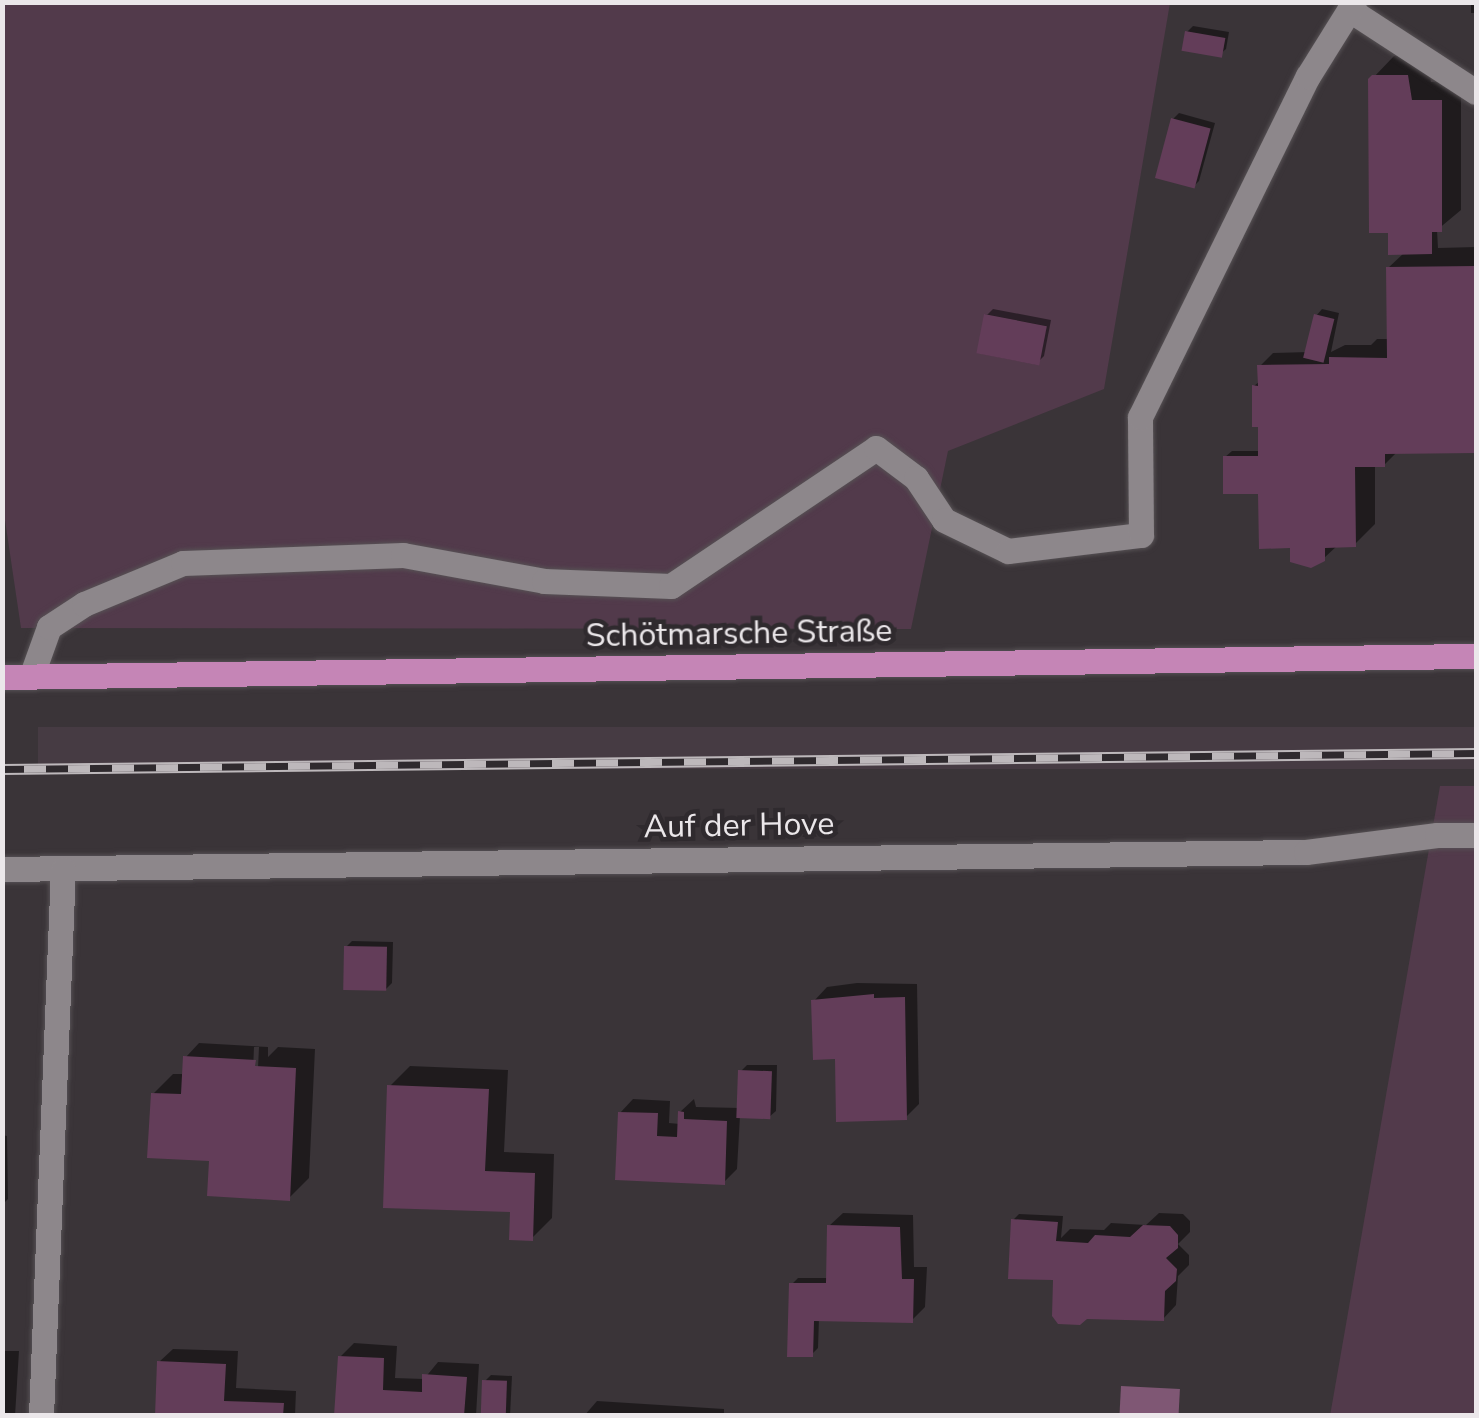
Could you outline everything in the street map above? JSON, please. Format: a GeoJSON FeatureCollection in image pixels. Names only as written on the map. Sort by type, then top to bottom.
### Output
{"type":"FeatureCollection","features":[{"type":"Feature","properties":{"kind":"main road","name":"Schötmarsche Straße"},"geometry":{"type":"LineString","coordinates":[[2,677],[1476,656]]}},
{"type":"Feature","properties":{"kind":"street"},"geometry":{"type":"LineString","coordinates":[[31,677],[50,627],[84,604],[183,563],[403,555],[544,581],[671,586],[876,448],[916,478],[944,520],[1008,551],[1141,535],[1140,417],[1308,76],[1352,6],[1476,92]]}},
{"type":"Feature","properties":{"kind":"street","name":"Auf der Hove"},"geometry":{"type":"LineString","coordinates":[[2,869],[1306,852],[1437,835],[1476,835]]}},
{"type":"Feature","properties":{"kind":"street"},"geometry":{"type":"LineString","coordinates":[[41,1416],[63,870]]}},
{"type":"Feature","properties":{"kind":"shaded area"},"geometry":{"type":"Polygon","coordinates":[[[2,3],[1170,3],[1104,389],[948,451],[911,629],[21,628],[2,500],[2,3]],[[985,314],[977,353],[1038,365],[1046,326],[985,314]]]}},
{"type":"Feature","properties":{"kind":"shaded area"},"geometry":{"type":"Polygon","coordinates":[[[38,727],[1476,727],[1476,769],[38,769],[38,727]]]}},
{"type":"Feature","properties":{"kind":"shaded area"},"geometry":{"type":"Polygon","coordinates":[[[1440,786],[1476,786],[1476,1415],[1330,1416],[1440,786]]]}},
{"type":"Feature","properties":{"kind":"shaded area"},"geometry":{"type":"Polygon","coordinates":[[[1121,1386],[1180,1389],[1179,1416],[1119,1415],[1121,1386]]]}},
{"type":"Feature","properties":{"kind":"building"},"geometry":{"type":"Polygon","coordinates":[[[1185,31],[1225,38],[1222,58],[1182,51],[1185,31]]]}},
{"type":"Feature","properties":{"kind":"building"},"geometry":{"type":"Polygon","coordinates":[[[1372,75],[1408,75],[1412,100],[1442,100],[1442,232],[1432,232],[1432,254],[1388,255],[1388,233],[1369,233],[1368,79],[1372,75]]]}},
{"type":"Feature","properties":{"kind":"building"},"geometry":{"type":"Polygon","coordinates":[[[1171,118],[1211,129],[1195,188],[1155,178],[1171,118]]]}},
{"type":"Feature","properties":{"kind":"building"},"geometry":{"type":"Polygon","coordinates":[[[1476,266],[1476,453],[1385,454],[1385,467],[1355,467],[1356,547],[1325,548],[1325,561],[1311,568],[1290,562],[1290,548],[1259,549],[1258,494],[1223,494],[1223,456],[1258,456],[1258,427],[1252,427],[1252,385],[1258,386],[1257,365],[1329,364],[1329,357],[1387,358],[1386,267],[1476,266]]]}},
{"type":"Feature","properties":{"kind":"building"},"geometry":{"type":"Polygon","coordinates":[[[984,314],[1047,326],[1039,365],[976,353],[984,314]]]}},
{"type":"Feature","properties":{"kind":"building"},"geometry":{"type":"Polygon","coordinates":[[[1314,314],[1334,319],[1323,363],[1303,358],[1314,314]]]}},
{"type":"Feature","properties":{"kind":"building"},"geometry":{"type":"Polygon","coordinates":[[[344,946],[387,947],[386,991],[343,990],[344,946]]]}},
{"type":"Feature","properties":{"kind":"building"},"geometry":{"type":"Polygon","coordinates":[[[874,994],[874,998],[905,997],[907,1120],[836,1122],[835,1059],[813,1060],[811,1000],[874,994]]]}},
{"type":"Feature","properties":{"kind":"building"},"geometry":{"type":"Polygon","coordinates":[[[183,1056],[256,1060],[255,1066],[296,1068],[290,1201],[207,1196],[209,1161],[147,1158],[151,1093],[181,1094],[183,1056]]]}},
{"type":"Feature","properties":{"kind":"building"},"geometry":{"type":"Polygon","coordinates":[[[738,1070],[772,1071],[770,1119],[736,1118],[738,1070]]]}},
{"type":"Feature","properties":{"kind":"building"},"geometry":{"type":"Polygon","coordinates":[[[387,1085],[489,1089],[485,1171],[535,1173],[533,1241],[509,1240],[510,1212],[383,1208],[387,1085]]]}},
{"type":"Feature","properties":{"kind":"building"},"geometry":{"type":"Polygon","coordinates":[[[678,1111],[684,1112],[684,1119],[727,1121],[725,1185],[615,1180],[618,1112],[658,1113],[657,1136],[677,1137],[678,1111]]]}},
{"type":"Feature","properties":{"kind":"building"},"geometry":{"type":"Polygon","coordinates":[[[1011,1219],[1058,1222],[1056,1241],[1088,1243],[1095,1235],[1130,1237],[1143,1225],[1170,1226],[1178,1235],[1178,1248],[1166,1258],[1177,1269],[1176,1281],[1165,1291],[1164,1321],[1087,1319],[1080,1325],[1058,1324],[1052,1316],[1053,1280],[1008,1279],[1011,1219]]]}},
{"type":"Feature","properties":{"kind":"building"},"geometry":{"type":"Polygon","coordinates":[[[827,1225],[900,1227],[902,1279],[914,1279],[913,1323],[814,1321],[813,1357],[787,1357],[789,1283],[826,1283],[827,1225]]]}},
{"type":"Feature","properties":{"kind":"building"},"geometry":{"type":"Polygon","coordinates":[[[338,1356],[384,1358],[383,1390],[422,1392],[422,1374],[467,1377],[464,1416],[334,1416],[338,1356]]]}},
{"type":"Feature","properties":{"kind":"building"},"geometry":{"type":"Polygon","coordinates":[[[157,1361],[226,1364],[224,1401],[284,1403],[283,1416],[155,1416],[157,1361]]]}},
{"type":"Feature","properties":{"kind":"building"},"geometry":{"type":"Polygon","coordinates":[[[482,1380],[507,1381],[506,1416],[481,1416],[482,1380]]]}},
{"type":"Feature","properties":{"kind":"railway"},"geometry":{"type":"LineString","coordinates":[[2,769],[1476,753]]}}]}
